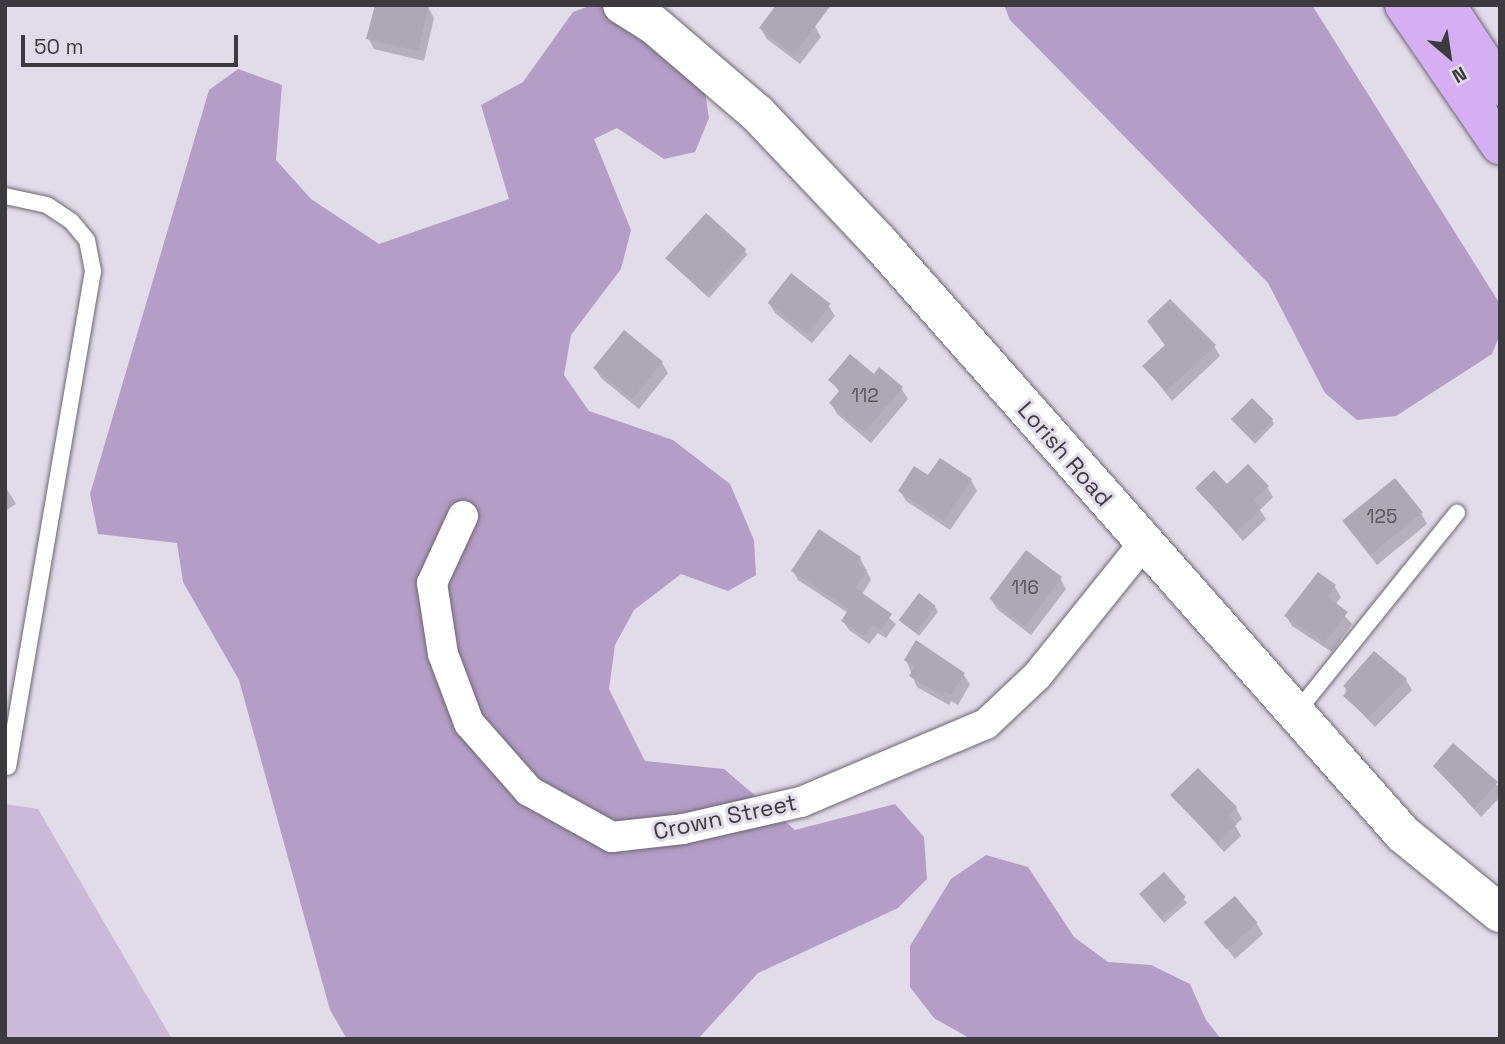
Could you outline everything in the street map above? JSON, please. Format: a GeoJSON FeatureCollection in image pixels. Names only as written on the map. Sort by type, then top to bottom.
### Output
{"type":"FeatureCollection","features":[{"type":"Feature","properties":{"kind":"highway"},"geometry":{"type":"LineString","coordinates":[[1404,5],[1500,145]]}},
{"type":"Feature","properties":{"kind":"highway"},"geometry":{"type":"LineString","coordinates":[[1446,5],[1500,88]]}},
{"type":"Feature","properties":{"kind":"street","name":"Lorish Road"},"geometry":{"type":"LineString","coordinates":[[622,5],[653,24],[758,114],[879,242],[1403,834],[1500,913]]}},
{"type":"Feature","properties":{"kind":"street","name":"Crown Street"},"geometry":{"type":"LineString","coordinates":[[463,516],[432,583],[443,654],[469,723],[528,791],[612,837],[683,829],[801,802],[986,724],[1037,676],[1143,543]]}},
{"type":"Feature","properties":{"kind":"lane"},"geometry":{"type":"LineString","coordinates":[[5,196],[47,205],[71,222],[88,240],[93,271],[8,767]]}},
{"type":"Feature","properties":{"kind":"lane"},"geometry":{"type":"LineString","coordinates":[[1296,713],[1457,513]]}},
{"type":"Feature","properties":{"kind":"shaded area"},"geometry":{"type":"Polygon","coordinates":[[[592,5],[616,5],[702,72],[709,118],[695,152],[664,159],[617,128],[594,139],[631,230],[621,269],[571,335],[564,375],[589,411],[673,440],[730,484],[754,540],[756,575],[728,591],[681,574],[634,610],[615,645],[609,689],[645,761],[724,769],[795,830],[895,804],[924,837],[927,879],[898,908],[758,973],[698,1039],[347,1039],[330,1010],[239,680],[183,582],[177,543],[98,534],[90,494],[209,90],[238,69],[282,85],[276,160],[311,199],[379,244],[509,199],[481,105],[523,82],[573,12],[592,5]]]}},
{"type":"Feature","properties":{"kind":"shaded area"},"geometry":{"type":"Polygon","coordinates":[[[1004,5],[1312,5],[1500,304],[1500,334],[1492,354],[1396,416],[1357,420],[1325,393],[1268,283],[1010,20],[1004,5]]]}},
{"type":"Feature","properties":{"kind":"shaded area"},"geometry":{"type":"Polygon","coordinates":[[[5,804],[38,809],[172,1039],[5,1039],[5,804]]]}},
{"type":"Feature","properties":{"kind":"shaded area"},"geometry":{"type":"Polygon","coordinates":[[[986,855],[1028,867],[1074,937],[1108,962],[1151,965],[1190,984],[1206,1020],[1221,1039],[971,1039],[934,1018],[910,987],[910,946],[951,879],[986,855]]]}},
{"type":"Feature","properties":{"kind":"building"},"geometry":{"type":"Polygon","coordinates":[[[375,5],[429,5],[418,51],[366,39],[375,5]]]}},
{"type":"Feature","properties":{"kind":"building"},"geometry":{"type":"Polygon","coordinates":[[[776,5],[831,5],[794,55],[759,28],[776,5]]]}},
{"type":"Feature","properties":{"kind":"building"},"geometry":{"type":"Polygon","coordinates":[[[706,213],[746,249],[705,294],[665,258],[706,213]]]}},
{"type":"Feature","properties":{"kind":"building"},"geometry":{"type":"Polygon","coordinates":[[[791,273],[830,304],[807,334],[768,303],[791,273]]]}},
{"type":"Feature","properties":{"kind":"building"},"geometry":{"type":"Polygon","coordinates":[[[1170,299],[1216,345],[1166,391],[1142,366],[1165,345],[1147,321],[1170,299]]]}},
{"type":"Feature","properties":{"kind":"building"},"geometry":{"type":"Polygon","coordinates":[[[624,330],[663,361],[632,400],[593,368],[624,330]]]}},
{"type":"Feature","properties":{"kind":"building"},"geometry":{"type":"Polygon","coordinates":[[[850,354],[874,374],[879,367],[903,387],[864,433],[829,403],[840,390],[828,380],[850,354]]]}},
{"type":"Feature","properties":{"kind":"building"},"geometry":{"type":"Polygon","coordinates":[[[1252,398],[1273,419],[1252,440],[1231,419],[1252,398]]]}},
{"type":"Feature","properties":{"kind":"building"},"geometry":{"type":"Polygon","coordinates":[[[940,458],[972,479],[944,521],[898,491],[914,466],[928,475],[940,458]]]}},
{"type":"Feature","properties":{"kind":"building"},"geometry":{"type":"Polygon","coordinates":[[[1248,464],[1269,486],[1253,500],[1261,508],[1236,532],[1195,488],[1214,470],[1227,484],[1248,464]]]}},
{"type":"Feature","properties":{"kind":"building"},"geometry":{"type":"Polygon","coordinates":[[[1395,478],[1423,512],[1370,555],[1342,521],[1395,478]]]}},
{"type":"Feature","properties":{"kind":"building"},"geometry":{"type":"Polygon","coordinates":[[[819,529],[861,557],[857,564],[867,570],[855,588],[892,614],[881,630],[872,625],[864,636],[841,621],[849,609],[791,571],[819,529]]]}},
{"type":"Feature","properties":{"kind":"building"},"geometry":{"type":"Polygon","coordinates":[[[1026,550],[1062,577],[1025,626],[989,599],[1026,550]]]}},
{"type":"Feature","properties":{"kind":"building"},"geometry":{"type":"Polygon","coordinates":[[[1318,572],[1336,585],[1328,597],[1348,612],[1325,642],[1284,616],[1318,572]]]}},
{"type":"Feature","properties":{"kind":"building"},"geometry":{"type":"Polygon","coordinates":[[[919,593],[936,606],[915,633],[899,620],[919,593]]]}},
{"type":"Feature","properties":{"kind":"building"},"geometry":{"type":"Polygon","coordinates":[[[916,640],[965,673],[951,695],[945,691],[942,695],[909,676],[915,666],[904,660],[916,640]]]}},
{"type":"Feature","properties":{"kind":"building"},"geometry":{"type":"Polygon","coordinates":[[[1374,651],[1407,679],[1368,718],[1343,696],[1348,690],[1343,686],[1374,651]]]}},
{"type":"Feature","properties":{"kind":"building"},"geometry":{"type":"Polygon","coordinates":[[[1453,743],[1498,782],[1474,808],[1433,766],[1453,743]]]}},
{"type":"Feature","properties":{"kind":"building"},"geometry":{"type":"Polygon","coordinates":[[[1198,768],[1237,807],[1228,816],[1237,824],[1217,843],[1170,795],[1198,768]]]}},
{"type":"Feature","properties":{"kind":"building"},"geometry":{"type":"Polygon","coordinates":[[[1164,872],[1186,897],[1161,919],[1139,894],[1164,872]]]}},
{"type":"Feature","properties":{"kind":"building"},"geometry":{"type":"Polygon","coordinates":[[[1235,896],[1257,923],[1226,949],[1204,922],[1235,896]]]}}]}
